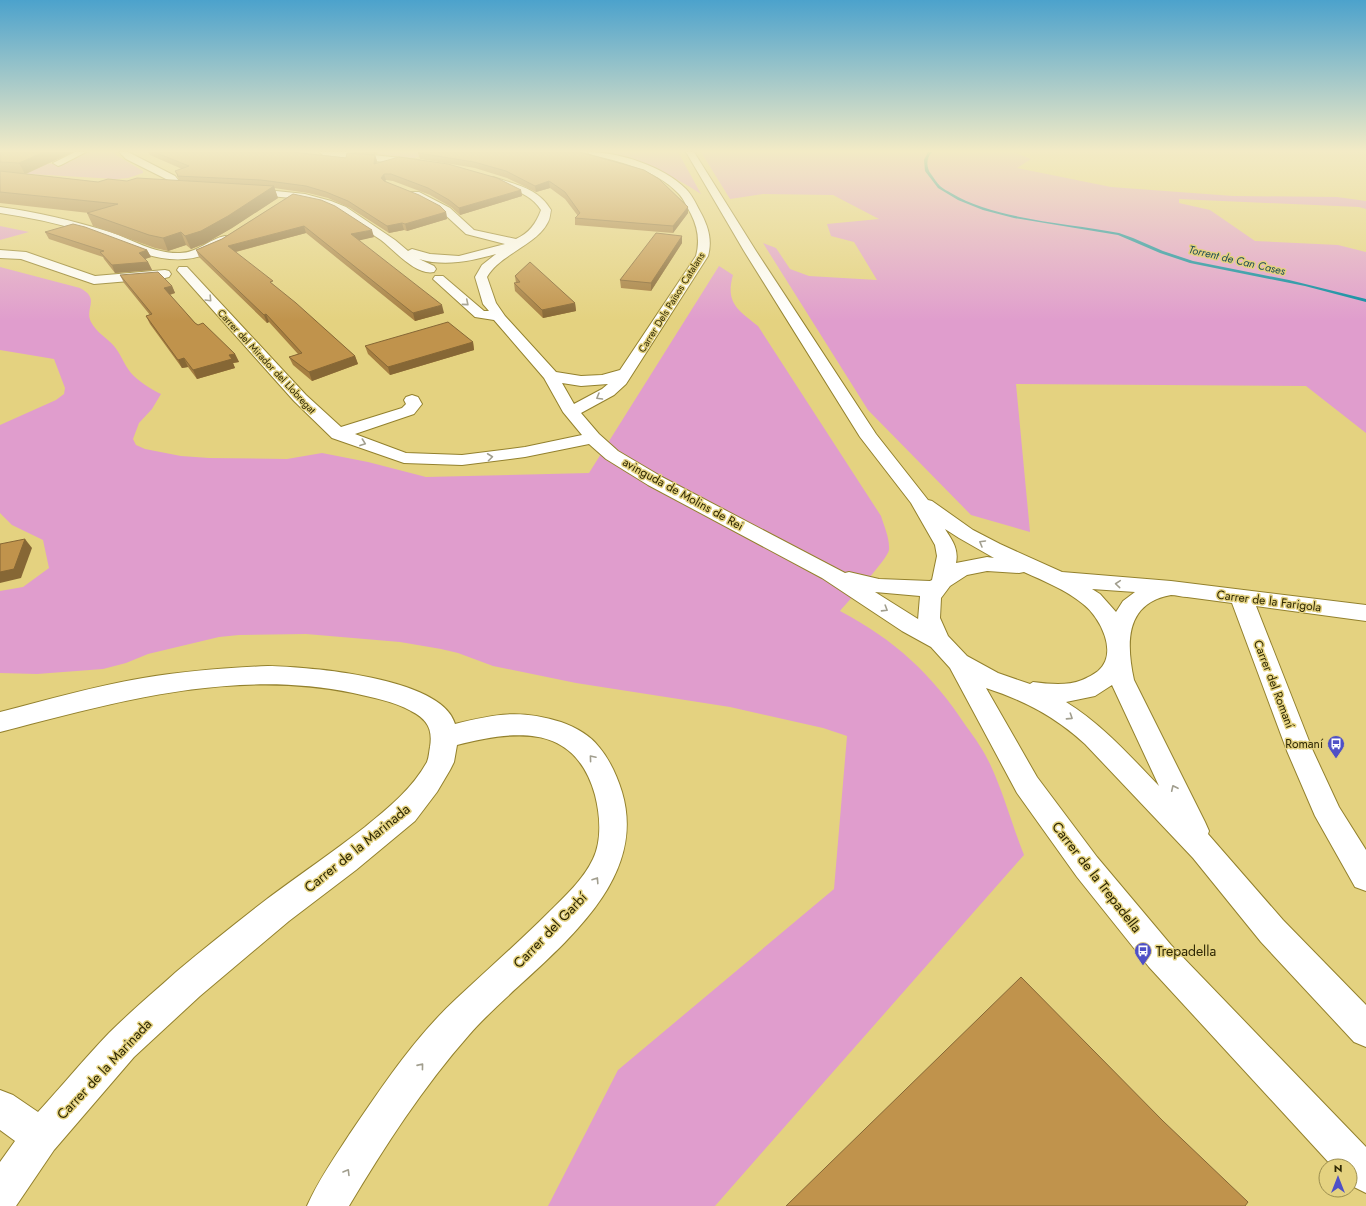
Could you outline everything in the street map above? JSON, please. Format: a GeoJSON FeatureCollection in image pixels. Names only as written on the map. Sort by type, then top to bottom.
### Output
{"type":"FeatureCollection","features":[{"type":"Feature","properties":{"kind":"street"},"geometry":{"type":"LineString","coordinates":[[340,208],[400,249],[429,258],[480,261],[485,264],[485,270]]}},
{"type":"Feature","properties":{"kind":"street"},"geometry":{"type":"LineString","coordinates":[[443,208],[470,232],[518,243]]}},
{"type":"Feature","properties":{"kind":"street"},"geometry":{"type":"LineString","coordinates":[[434,274],[463,280],[485,270],[543,224],[545,208]]}},
{"type":"Feature","properties":{"kind":"street","name":"Carrer Dels Països Catalans"},"geometry":{"type":"LineString","coordinates":[[571,412],[608,392],[620,381],[702,256],[705,240],[704,231],[693,208]]}},
{"type":"Feature","properties":{"kind":"street"},"geometry":{"type":"LineString","coordinates":[[724,208],[869,437],[919,501],[945,544],[947,556],[939,585]]}},
{"type":"Feature","properties":{"kind":"street"},"geometry":{"type":"LineString","coordinates":[[0,210],[22,212],[66,222],[182,263]]}},
{"type":"Feature","properties":{"kind":"street"},"geometry":{"type":"LineString","coordinates":[[0,254],[22,255],[94,280],[125,278],[162,271],[182,263],[235,232]]}},
{"type":"Feature","properties":{"kind":"street"},"geometry":{"type":"LineString","coordinates":[[434,274],[439,263],[518,243]]}},
{"type":"Feature","properties":{"kind":"street"},"geometry":{"type":"LineString","coordinates":[[400,249],[406,257],[434,274],[480,314],[498,317]]}},
{"type":"Feature","properties":{"kind":"street","name":"Carrer del Mirador del Llobregat"},"geometry":{"type":"LineString","coordinates":[[182,263],[300,398],[338,434],[404,458],[455,460],[525,452],[593,438]]}},
{"type":"Feature","properties":{"kind":"street","name":"avinguda de Molins de Rei"},"geometry":{"type":"LineString","coordinates":[[485,270],[481,277],[482,282],[490,304],[497,313],[498,317],[551,376],[571,412],[593,438],[612,455],[655,481],[829,573],[910,625],[939,640]]}},
{"type":"Feature","properties":{"kind":"street"},"geometry":{"type":"LineString","coordinates":[[551,376],[588,381],[604,380],[626,372]]}},
{"type":"Feature","properties":{"kind":"street"},"geometry":{"type":"LineString","coordinates":[[338,434],[408,410],[414,404],[412,400]]}},
{"type":"Feature","properties":{"kind":"street"},"geometry":{"type":"LineString","coordinates":[[919,501],[966,534],[993,549],[1069,584],[1092,599],[1109,618],[1118,649],[1122,680],[1203,849]]}},
{"type":"Feature","properties":{"kind":"street"},"geometry":{"type":"LineString","coordinates":[[1049,575],[1014,565],[987,564],[962,569],[939,585],[930,597],[929,618],[939,640],[959,662],[989,680],[1023,691],[1053,706],[1075,720],[1094,736],[1203,849],[1272,931],[1366,1030]]}},
{"type":"Feature","properties":{"kind":"street","name":"avinguda de Molins de Rei"},"geometry":{"type":"LineString","coordinates":[[829,573],[857,582],[879,586],[939,585]]}},
{"type":"Feature","properties":{"kind":"street","name":"Carrer de la Farigola"},"geometry":{"type":"LineString","coordinates":[[1049,575],[1171,588],[1366,613]]}},
{"type":"Feature","properties":{"kind":"street","name":"Carrer de la Farigola"},"geometry":{"type":"LineString","coordinates":[[1118,649],[1124,617],[1132,604],[1144,596],[1171,588]]}},
{"type":"Feature","properties":{"kind":"street","name":"Carrer del Romaní"},"geometry":{"type":"LineString","coordinates":[[1241,597],[1303,758],[1329,816],[1366,877]]}},
{"type":"Feature","properties":{"kind":"street"},"geometry":{"type":"LineString","coordinates":[[1023,691],[1058,694],[1086,688],[1107,677],[1118,649]]}},
{"type":"Feature","properties":{"kind":"street","name":"Carrer de la Trepadella"},"geometry":{"type":"LineString","coordinates":[[959,662],[1027,785],[1087,867],[1160,956],[1315,1122],[1366,1174]]}},
{"type":"Feature","properties":{"kind":"street","name":"Carrer de la Marinada"},"geometry":{"type":"LineString","coordinates":[[0,722],[104,695],[143,687],[207,678],[268,675],[304,676],[329,679],[401,694],[424,706],[441,721],[445,737],[441,762],[427,784],[405,812],[346,860],[278,910],[188,984],[122,1045],[41,1138],[0,1195]]}},
{"type":"Feature","properties":{"kind":"street","name":"Carrer del Garbí"},"geometry":{"type":"LineString","coordinates":[[327,1206],[365,1143],[420,1067],[458,1021],[573,910],[603,870],[611,847],[614,828],[609,794],[595,762],[581,746],[565,735],[548,728],[532,725],[510,724],[445,737]]}},
{"type":"Feature","properties":{"kind":"street"},"geometry":{"type":"LineString","coordinates":[[0,1108],[41,1138]]}},
{"type":"Feature","properties":{"kind":"shaded area"},"geometry":{"type":"Polygon","coordinates":[[[858,208],[1202,208],[1210,210],[1255,241],[1338,245],[1366,252],[1366,433],[1306,386],[1016,384],[1030,532],[971,515],[868,410],[763,243],[776,248],[790,269],[809,276],[877,280],[854,242],[831,236],[827,224],[879,219],[858,208]]]}},
{"type":"Feature","properties":{"kind":"shaded area"},"geometry":{"type":"Polygon","coordinates":[[[0,226],[29,232],[0,240],[0,226]]]}},
{"type":"Feature","properties":{"kind":"shaded area"},"geometry":{"type":"Polygon","coordinates":[[[719,266],[733,275],[731,293],[735,305],[758,326],[881,516],[888,537],[889,550],[887,555],[840,611],[860,622],[895,646],[926,674],[953,707],[985,754],[990,764],[1000,787],[1024,855],[715,1206],[548,1206],[618,1070],[834,889],[847,736],[823,728],[730,707],[576,683],[493,666],[458,653],[441,649],[400,642],[306,634],[239,635],[219,637],[148,654],[126,663],[103,669],[37,674],[0,673],[0,591],[23,587],[49,568],[43,540],[12,525],[0,513],[0,425],[56,400],[64,394],[65,388],[54,359],[0,350],[0,267],[80,288],[90,296],[91,304],[89,317],[93,326],[119,352],[134,376],[145,385],[161,394],[152,409],[139,423],[133,439],[136,445],[145,449],[181,456],[209,458],[287,459],[322,453],[368,462],[426,477],[589,473],[719,266]]]}},
{"type":"Feature","properties":{"kind":"building"},"geometry":{"type":"Polygon","coordinates":[[[103,208],[240,208],[201,231],[185,236],[181,232],[163,238],[149,235],[87,213],[103,208]]]}},
{"type":"Feature","properties":{"kind":"building"},"geometry":{"type":"Polygon","coordinates":[[[270,208],[339,208],[372,230],[351,234],[442,305],[413,313],[304,226],[228,246],[273,281],[270,282],[296,303],[355,356],[309,372],[289,357],[302,353],[266,314],[264,315],[196,250],[222,239],[270,208]]]}},
{"type":"Feature","properties":{"kind":"building"},"geometry":{"type":"Polygon","coordinates":[[[359,208],[442,208],[446,212],[405,224],[402,223],[387,226],[359,208]]]}},
{"type":"Feature","properties":{"kind":"building"},"geometry":{"type":"Polygon","coordinates":[[[577,208],[687,208],[673,226],[575,218],[580,213],[577,208]]]}},
{"type":"Feature","properties":{"kind":"building"},"geometry":{"type":"Polygon","coordinates":[[[73,224],[147,250],[139,253],[148,262],[112,265],[100,252],[104,251],[45,232],[73,224]]]}},
{"type":"Feature","properties":{"kind":"building"},"geometry":{"type":"Polygon","coordinates":[[[656,233],[682,236],[651,283],[620,280],[656,233]]]}},
{"type":"Feature","properties":{"kind":"building"},"geometry":{"type":"Polygon","coordinates":[[[530,262],[575,303],[542,310],[514,283],[520,282],[515,276],[530,262]]]}},
{"type":"Feature","properties":{"kind":"building"},"geometry":{"type":"Polygon","coordinates":[[[158,272],[172,286],[164,288],[195,323],[198,325],[203,323],[235,354],[229,355],[232,359],[193,370],[184,358],[178,360],[146,316],[152,314],[120,275],[158,272]]]}},
{"type":"Feature","properties":{"kind":"building"},"geometry":{"type":"Polygon","coordinates":[[[448,322],[473,342],[388,367],[365,346],[448,322]]]}},
{"type":"Feature","properties":{"kind":"building"},"geometry":{"type":"Polygon","coordinates":[[[25,539],[14,569],[0,572],[0,544],[25,539]]]}},
{"type":"Feature","properties":{"kind":"building"},"geometry":{"type":"Polygon","coordinates":[[[1021,977],[1163,1121],[1248,1202],[1245,1206],[786,1206],[1021,977]]]}},
{"type":"Feature","properties":{"kind":"waterway","name":"Torrent de Can Cases"},"geometry":{"type":"LineString","coordinates":[[983,208],[1044,222],[1119,234],[1132,238],[1162,252],[1192,262],[1289,282],[1366,301]]}},
{"type":"Feature","properties":{"kind":"place","name":"Romaní"},"geometry":{"type":"Point","coordinates":[1336,759]}},
{"type":"Feature","properties":{"kind":"place","name":"Trepadella"},"geometry":{"type":"Point","coordinates":[1143,966]}}]}
